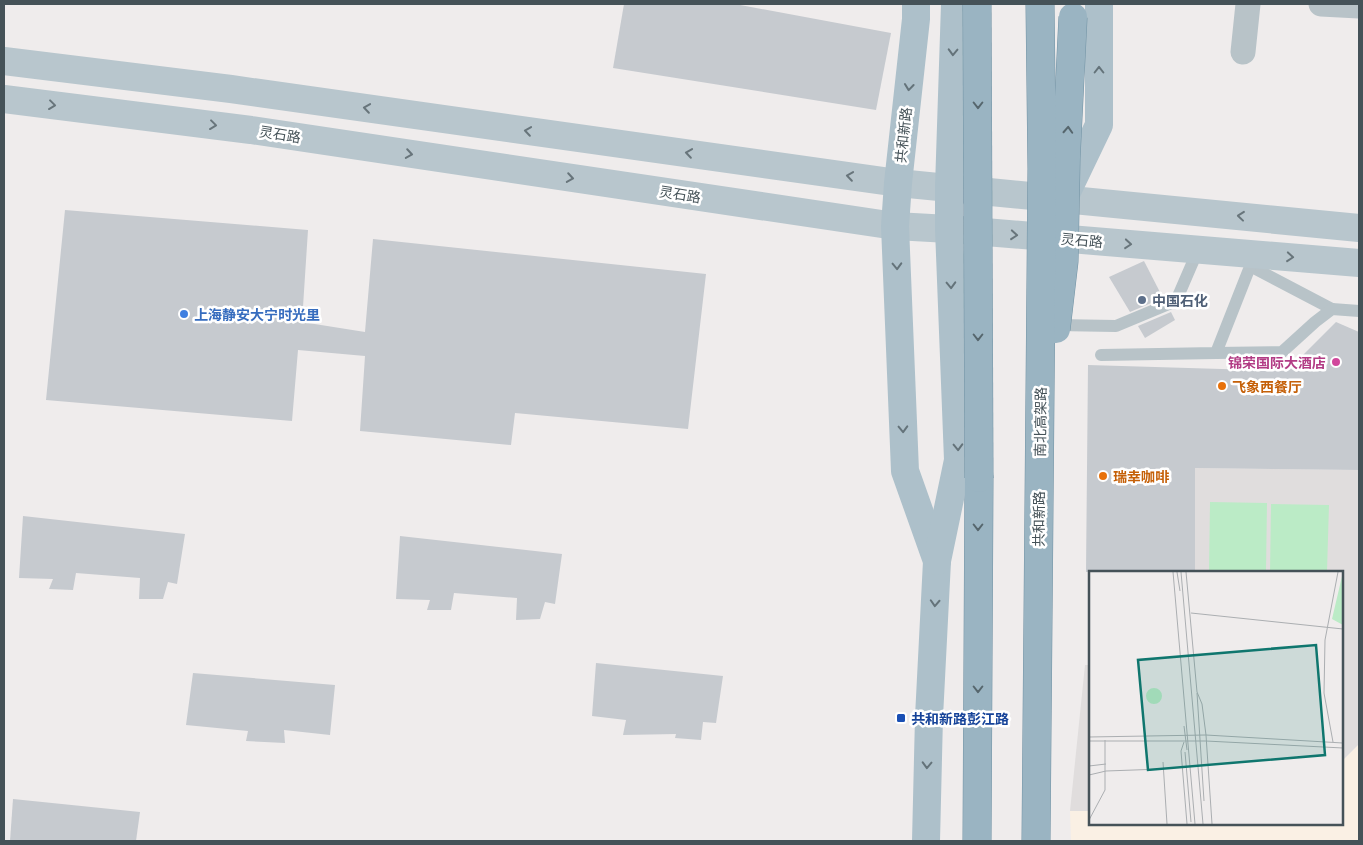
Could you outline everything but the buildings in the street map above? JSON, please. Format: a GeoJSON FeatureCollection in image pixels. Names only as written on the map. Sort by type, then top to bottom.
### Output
{"type":"FeatureCollection","features":[{"type":"Feature","properties":{"kind":"highway"},"geometry":{"type":"LineString","coordinates":[[977,4],[979,478],[977,841]]}},
{"type":"Feature","properties":{"kind":"highway","name":"南北高架路"},"geometry":{"type":"LineString","coordinates":[[1038,841],[1042,169],[1040,4]]}},
{"type":"Feature","properties":{"kind":"highway"},"geometry":{"type":"LineString","coordinates":[[1039,475],[1064,262],[1066,157],[1073,4]]}},
{"type":"Feature","properties":{"kind":"main road","name":"共和新路"},"geometry":{"type":"LineString","coordinates":[[916,4],[895,226],[905,471],[937,560]]}},
{"type":"Feature","properties":{"kind":"main road","name":"共和新路"},"geometry":{"type":"LineString","coordinates":[[926,841],[929,717],[937,560],[958,460],[948,188],[955,4]]}},
{"type":"Feature","properties":{"kind":"main road","name":"共和新路"},"geometry":{"type":"LineString","coordinates":[[1038,841],[1038,456],[1062,239],[1064,198],[1047,136],[1047,4]]}},
{"type":"Feature","properties":{"kind":"main road","name":"共和新路"},"geometry":{"type":"LineString","coordinates":[[1064,198],[1099,125],[1100,4]]}},
{"type":"Feature","properties":{"kind":"main road"},"geometry":{"type":"LineString","coordinates":[[4,61],[231,89],[898,183],[1359,228]]}},
{"type":"Feature","properties":{"kind":"main road","name":"灵石路"},"geometry":{"type":"LineString","coordinates":[[4,99],[261,131],[895,226],[1198,250],[1252,260],[1359,263]]}},
{"type":"Feature","properties":{"kind":"street"},"geometry":{"type":"LineString","coordinates":[[1243,52],[1248,4]]}},
{"type":"Feature","properties":{"kind":"street"},"geometry":{"type":"LineString","coordinates":[[1321,4],[1359,6]]}},
{"type":"Feature","properties":{"kind":"lane"},"geometry":{"type":"LineString","coordinates":[[1052,325],[1116,326],[1176,301],[1198,250]]}},
{"type":"Feature","properties":{"kind":"lane"},"geometry":{"type":"LineString","coordinates":[[1216,353],[1252,260],[1332,309],[1359,311]]}},
{"type":"Feature","properties":{"kind":"lane"},"geometry":{"type":"LineString","coordinates":[[1101,355],[1282,352],[1332,309]]}},
{"type":"Feature","properties":{"kind":"shaded area"},"geometry":{"type":"Polygon","coordinates":[[[1195,468],[1359,470],[1359,744],[1343,760],[1343,571],[1195,571],[1195,468]]]}},
{"type":"Feature","properties":{"kind":"shaded area"},"geometry":{"type":"Polygon","coordinates":[[[1085,665],[1089,665],[1089,811],[1070,811],[1085,665]]]}},
{"type":"Feature","properties":{"kind":"shaded area"},"geometry":{"type":"Polygon","coordinates":[[[1359,744],[1359,841],[1071,841],[1070,811],[1089,811],[1089,825],[1343,825],[1343,760],[1359,744]]]}},
{"type":"Feature","properties":{"kind":"green space"},"geometry":{"type":"Polygon","coordinates":[[[1210,502],[1267,503],[1266,571],[1209,571],[1210,502]]]}},
{"type":"Feature","properties":{"kind":"green space"},"geometry":{"type":"Polygon","coordinates":[[[1271,504],[1329,505],[1327,571],[1270,571],[1271,504]]]}},
{"type":"Feature","properties":{"kind":"place","name":"中国石化"},"geometry":{"type":"Point","coordinates":[1142,300]}},
{"type":"Feature","properties":{"kind":"place","name":"上海静安大宁时光里"},"geometry":{"type":"Point","coordinates":[184,314]}},
{"type":"Feature","properties":{"kind":"place","name":"锦荣国际大酒店"},"geometry":{"type":"Point","coordinates":[1336,362]}},
{"type":"Feature","properties":{"kind":"place","name":"飞象西餐厅"},"geometry":{"type":"Point","coordinates":[1222,386]}},
{"type":"Feature","properties":{"kind":"place","name":"瑞幸咖啡"},"geometry":{"type":"Point","coordinates":[1103,476]}},
{"type":"Feature","properties":{"kind":"place","name":"共和新路彭江路"},"geometry":{"type":"Point","coordinates":[901,718]}}]}
